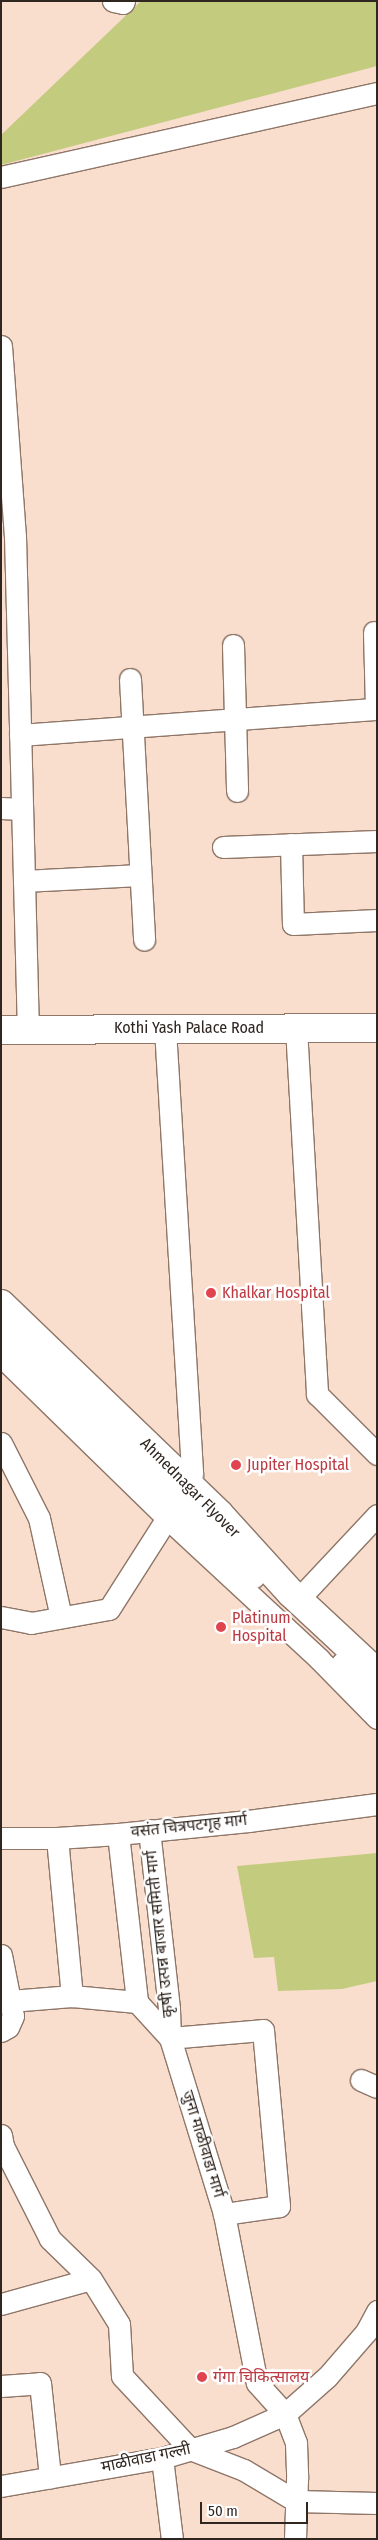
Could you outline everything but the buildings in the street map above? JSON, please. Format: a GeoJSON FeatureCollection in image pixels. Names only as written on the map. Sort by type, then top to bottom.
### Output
{"type":"FeatureCollection","features":[{"type":"Feature","properties":{"kind":"main road","name":"Kothi Yash Palace Road"},"geometry":{"type":"LineString","coordinates":[[1,1030],[377,1028]]}},
{"type":"Feature","properties":{"kind":"main road","name":"Ahmednagar Flyover"},"geometry":{"type":"LineString","coordinates":[[1,1304],[219,1514],[291,1593],[377,1673]]}},
{"type":"Feature","properties":{"kind":"main road","name":"Ahmednagar Flyover"},"geometry":{"type":"LineString","coordinates":[[1,1336],[148,1479],[182,1508],[377,1696]]}},
{"type":"Feature","properties":{"kind":"street"},"geometry":{"type":"LineString","coordinates":[[113,1],[123,3],[124,1]]}},
{"type":"Feature","properties":{"kind":"street"},"geometry":{"type":"LineString","coordinates":[[1,177],[377,93]]}},
{"type":"Feature","properties":{"kind":"street"},"geometry":{"type":"LineString","coordinates":[[1,346],[8,537],[20,735],[28,1029]]}},
{"type":"Feature","properties":{"kind":"street"},"geometry":{"type":"LineString","coordinates":[[20,735],[376,709],[374,632]]}},
{"type":"Feature","properties":{"kind":"street"},"geometry":{"type":"LineString","coordinates":[[233,645],[237,792]]}},
{"type":"Feature","properties":{"kind":"street"},"geometry":{"type":"LineString","coordinates":[[130,679],[131,726],[144,940]]}},
{"type":"Feature","properties":{"kind":"street"},"geometry":{"type":"LineString","coordinates":[[1,808],[22,809]]}},
{"type":"Feature","properties":{"kind":"street"},"geometry":{"type":"LineString","coordinates":[[223,847],[377,841]]}},
{"type":"Feature","properties":{"kind":"street"},"geometry":{"type":"LineString","coordinates":[[291,844],[293,924],[377,920]]}},
{"type":"Feature","properties":{"kind":"street"},"geometry":{"type":"LineString","coordinates":[[24,881],[139,875]]}},
{"type":"Feature","properties":{"kind":"street"},"geometry":{"type":"LineString","coordinates":[[165,1028],[192,1474]]}},
{"type":"Feature","properties":{"kind":"street"},"geometry":{"type":"LineString","coordinates":[[296,1028],[317,1394],[377,1454]]}},
{"type":"Feature","properties":{"kind":"street"},"geometry":{"type":"LineString","coordinates":[[1,1290],[150,1430],[306,1591],[377,1656]]}},
{"type":"Feature","properties":{"kind":"street"},"geometry":{"type":"LineString","coordinates":[[1,1356],[167,1518],[319,1660],[377,1718]]}},
{"type":"Feature","properties":{"kind":"street"},"geometry":{"type":"LineString","coordinates":[[1,1443],[39,1518],[61,1618]]}},
{"type":"Feature","properties":{"kind":"street"},"geometry":{"type":"LineString","coordinates":[[306,1591],[377,1515]]}},
{"type":"Feature","properties":{"kind":"street"},"geometry":{"type":"LineString","coordinates":[[1,1616],[30,1623],[109,1609],[167,1518]]}},
{"type":"Feature","properties":{"kind":"street","name":"वसंत चित्रपटगृह मार्ग"},"geometry":{"type":"LineString","coordinates":[[1,1838],[57,1838],[118,1834],[248,1821],[377,1804]]}},
{"type":"Feature","properties":{"kind":"street","name":"कृषी उत्पन्न बाजार समिती मार्ग"},"geometry":{"type":"LineString","coordinates":[[149,1830],[169,2009],[170,2038]]}},
{"type":"Feature","properties":{"kind":"street"},"geometry":{"type":"LineString","coordinates":[[10,2001],[72,1996],[136,2002],[118,1834]]}},
{"type":"Feature","properties":{"kind":"street"},"geometry":{"type":"LineString","coordinates":[[57,1838],[72,1996]]}},
{"type":"Feature","properties":{"kind":"street"},"geometry":{"type":"LineString","coordinates":[[1,1955],[13,2016],[8,2027],[1,2031]]}},
{"type":"Feature","properties":{"kind":"street","name":"जुना माळीवाडा मार्ग"},"geometry":{"type":"LineString","coordinates":[[136,2002],[170,2038],[224,2214],[257,2383],[285,2414]]}},
{"type":"Feature","properties":{"kind":"street"},"geometry":{"type":"LineString","coordinates":[[170,2038],[263,2030],[279,2206],[224,2214]]}},
{"type":"Feature","properties":{"kind":"street"},"geometry":{"type":"LineString","coordinates":[[1,2135],[3,2146],[50,2239],[91,2279],[118,2324],[122,2376],[190,2449],[244,2470],[296,2501],[377,2503]]}},
{"type":"Feature","properties":{"kind":"street"},"geometry":{"type":"LineString","coordinates":[[1,2304],[91,2279]]}},
{"type":"Feature","properties":{"kind":"street","name":"माळीवाडा गल्ली"},"geometry":{"type":"LineString","coordinates":[[1,2486],[162,2458],[233,2437],[285,2414],[327,2377],[366,2332],[377,2311]]}},
{"type":"Feature","properties":{"kind":"street"},"geometry":{"type":"LineString","coordinates":[[1,2386],[40,2383],[50,2477]]}},
{"type":"Feature","properties":{"kind":"street"},"geometry":{"type":"LineString","coordinates":[[285,2414],[296,2443],[298,2479],[295,2539]]}},
{"type":"Feature","properties":{"kind":"street"},"geometry":{"type":"LineString","coordinates":[[162,2458],[172,2539]]}},
{"type":"Feature","properties":{"kind":"green space"},"geometry":{"type":"Polygon","coordinates":[[[141,1],[377,1],[377,66],[1,165],[1,135],[141,1]]]}},
{"type":"Feature","properties":{"kind":"green space"},"geometry":{"type":"Polygon","coordinates":[[[377,1853],[377,1981],[342,1989],[278,1991],[274,1957],[254,1958],[237,1866],[377,1853]]]}},
{"type":"Feature","properties":{"kind":"place","name":"Khalkar Hospital"},"geometry":{"type":"Point","coordinates":[211,1293]}},
{"type":"Feature","properties":{"kind":"place","name":"Jupiter Hospital"},"geometry":{"type":"Point","coordinates":[236,1465]}},
{"type":"Feature","properties":{"kind":"place","name":"Platinum Hospital"},"geometry":{"type":"Point","coordinates":[221,1627]}},
{"type":"Feature","properties":{"kind":"place","name":"गंगा चिकित्सालय"},"geometry":{"type":"Point","coordinates":[202,2377]}}]}
